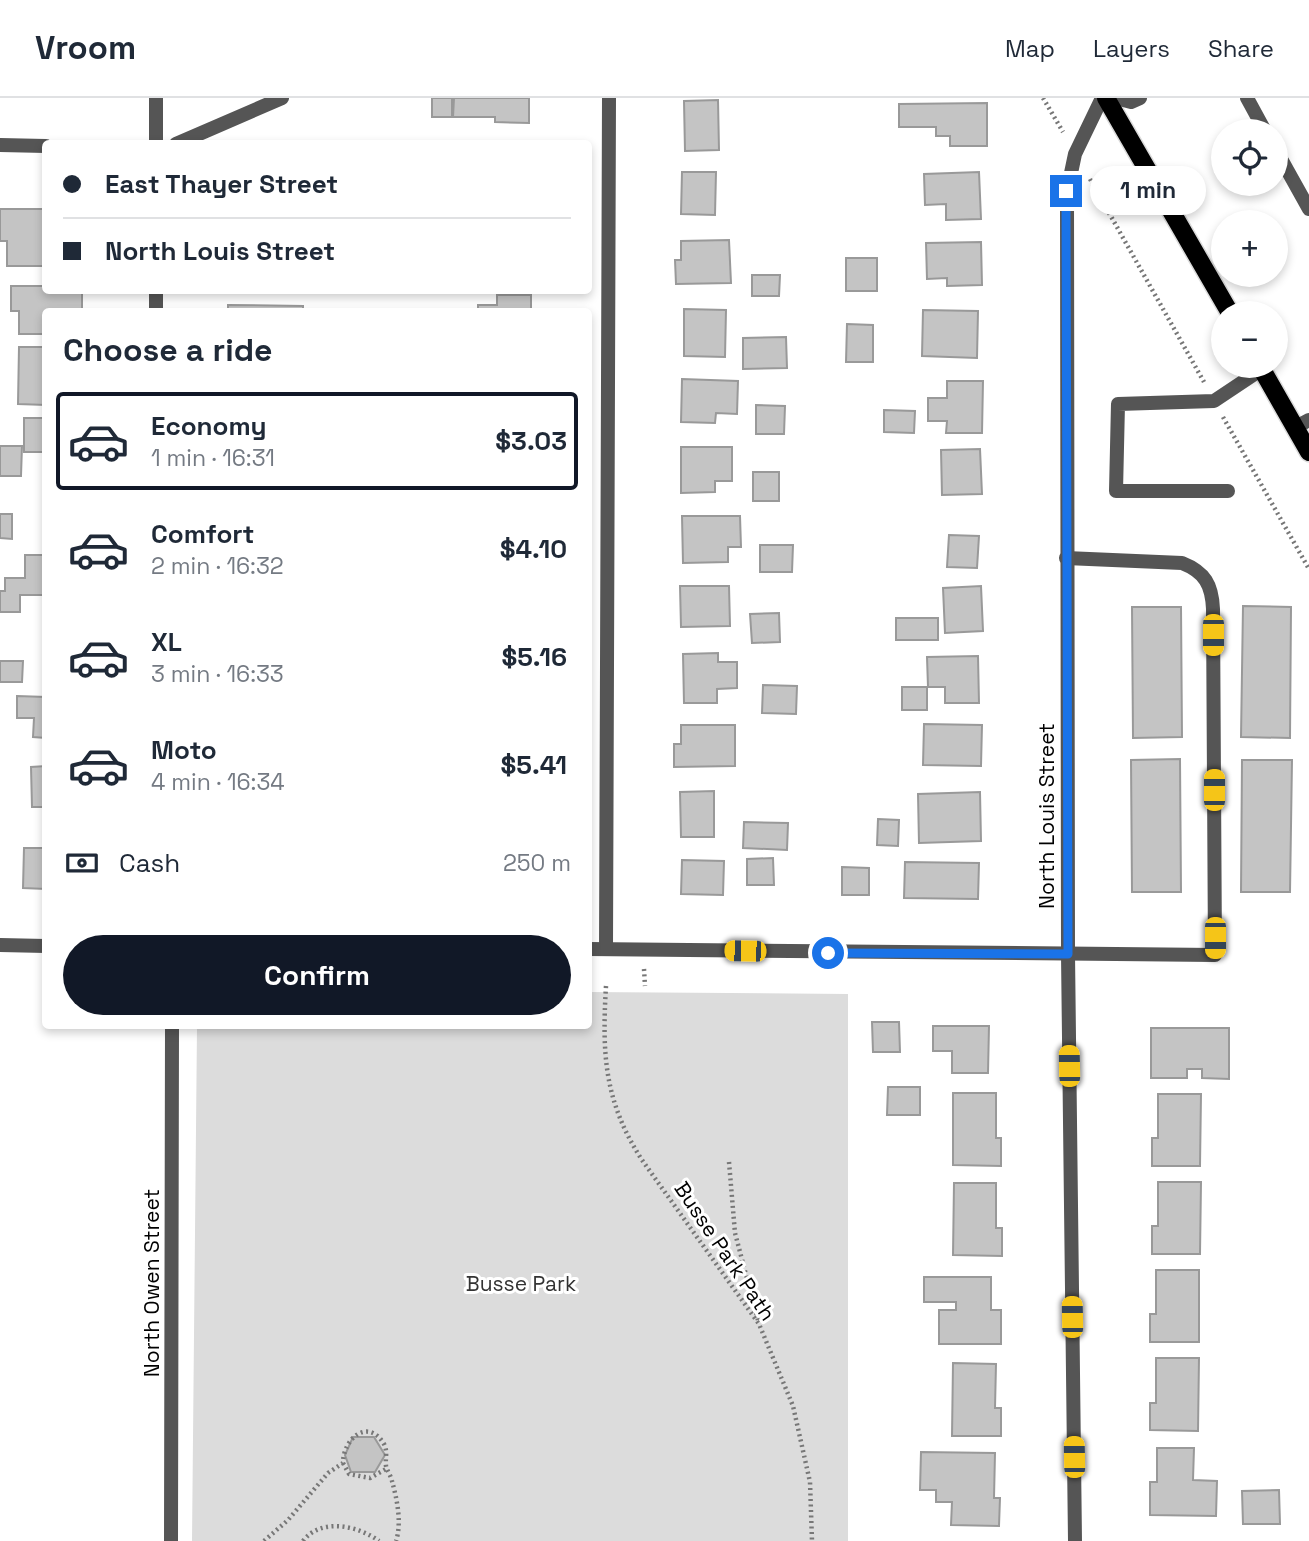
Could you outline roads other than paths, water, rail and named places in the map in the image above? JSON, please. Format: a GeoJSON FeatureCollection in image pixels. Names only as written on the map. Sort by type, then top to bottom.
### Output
{"type":"FeatureCollection","features":[{"type":"Feature","properties":{"kind":"main road"},"geometry":{"type":"LineString","coordinates":[[1104,98],[1223,301]]}},
{"type":"Feature","properties":{"kind":"main road"},"geometry":{"type":"LineString","coordinates":[[1269,378],[1302,424],[1309,452]]}},
{"type":"Feature","properties":{"kind":"street"},"geometry":{"type":"LineString","coordinates":[[156,98],[156,140]]}},
{"type":"Feature","properties":{"kind":"street"},"geometry":{"type":"LineString","coordinates":[[185,140],[282,98]]}},
{"type":"Feature","properties":{"kind":"street"},"geometry":{"type":"LineString","coordinates":[[606,949],[609,98]]}},
{"type":"Feature","properties":{"kind":"street","name":"North Louis Street"},"geometry":{"type":"LineString","coordinates":[[1075,1541],[1068,954],[1066,191],[1075,153],[1104,98]]}},
{"type":"Feature","properties":{"kind":"street"},"geometry":{"type":"LineString","coordinates":[[1116,98],[1131,102],[1140,98]]}},
{"type":"Feature","properties":{"kind":"street"},"geometry":{"type":"LineString","coordinates":[[1247,98],[1258,119]]}},
{"type":"Feature","properties":{"kind":"street"},"geometry":{"type":"LineString","coordinates":[[0,145],[42,146]]}},
{"type":"Feature","properties":{"kind":"street"},"geometry":{"type":"LineString","coordinates":[[1288,171],[1309,209]]}},
{"type":"Feature","properties":{"kind":"street"},"geometry":{"type":"LineString","coordinates":[[1228,491],[1116,491],[1118,404],[1214,401],[1246,378]]}},
{"type":"Feature","properties":{"kind":"street"},"geometry":{"type":"LineString","coordinates":[[592,949],[1215,955],[1213,609],[1209,584],[1199,572],[1182,563],[1066,558]]}},
{"type":"Feature","properties":{"kind":"street"},"geometry":{"type":"LineString","coordinates":[[0,945],[42,946]]}},
{"type":"Feature","properties":{"kind":"street","name":"North Owen Street"},"geometry":{"type":"LineString","coordinates":[[171,1541],[172,1029]]}},
{"type":"Feature","properties":{"kind":"park label","name":"Busse Park"},"geometry":{"type":"Point","coordinates":[521,1283]}}]}
